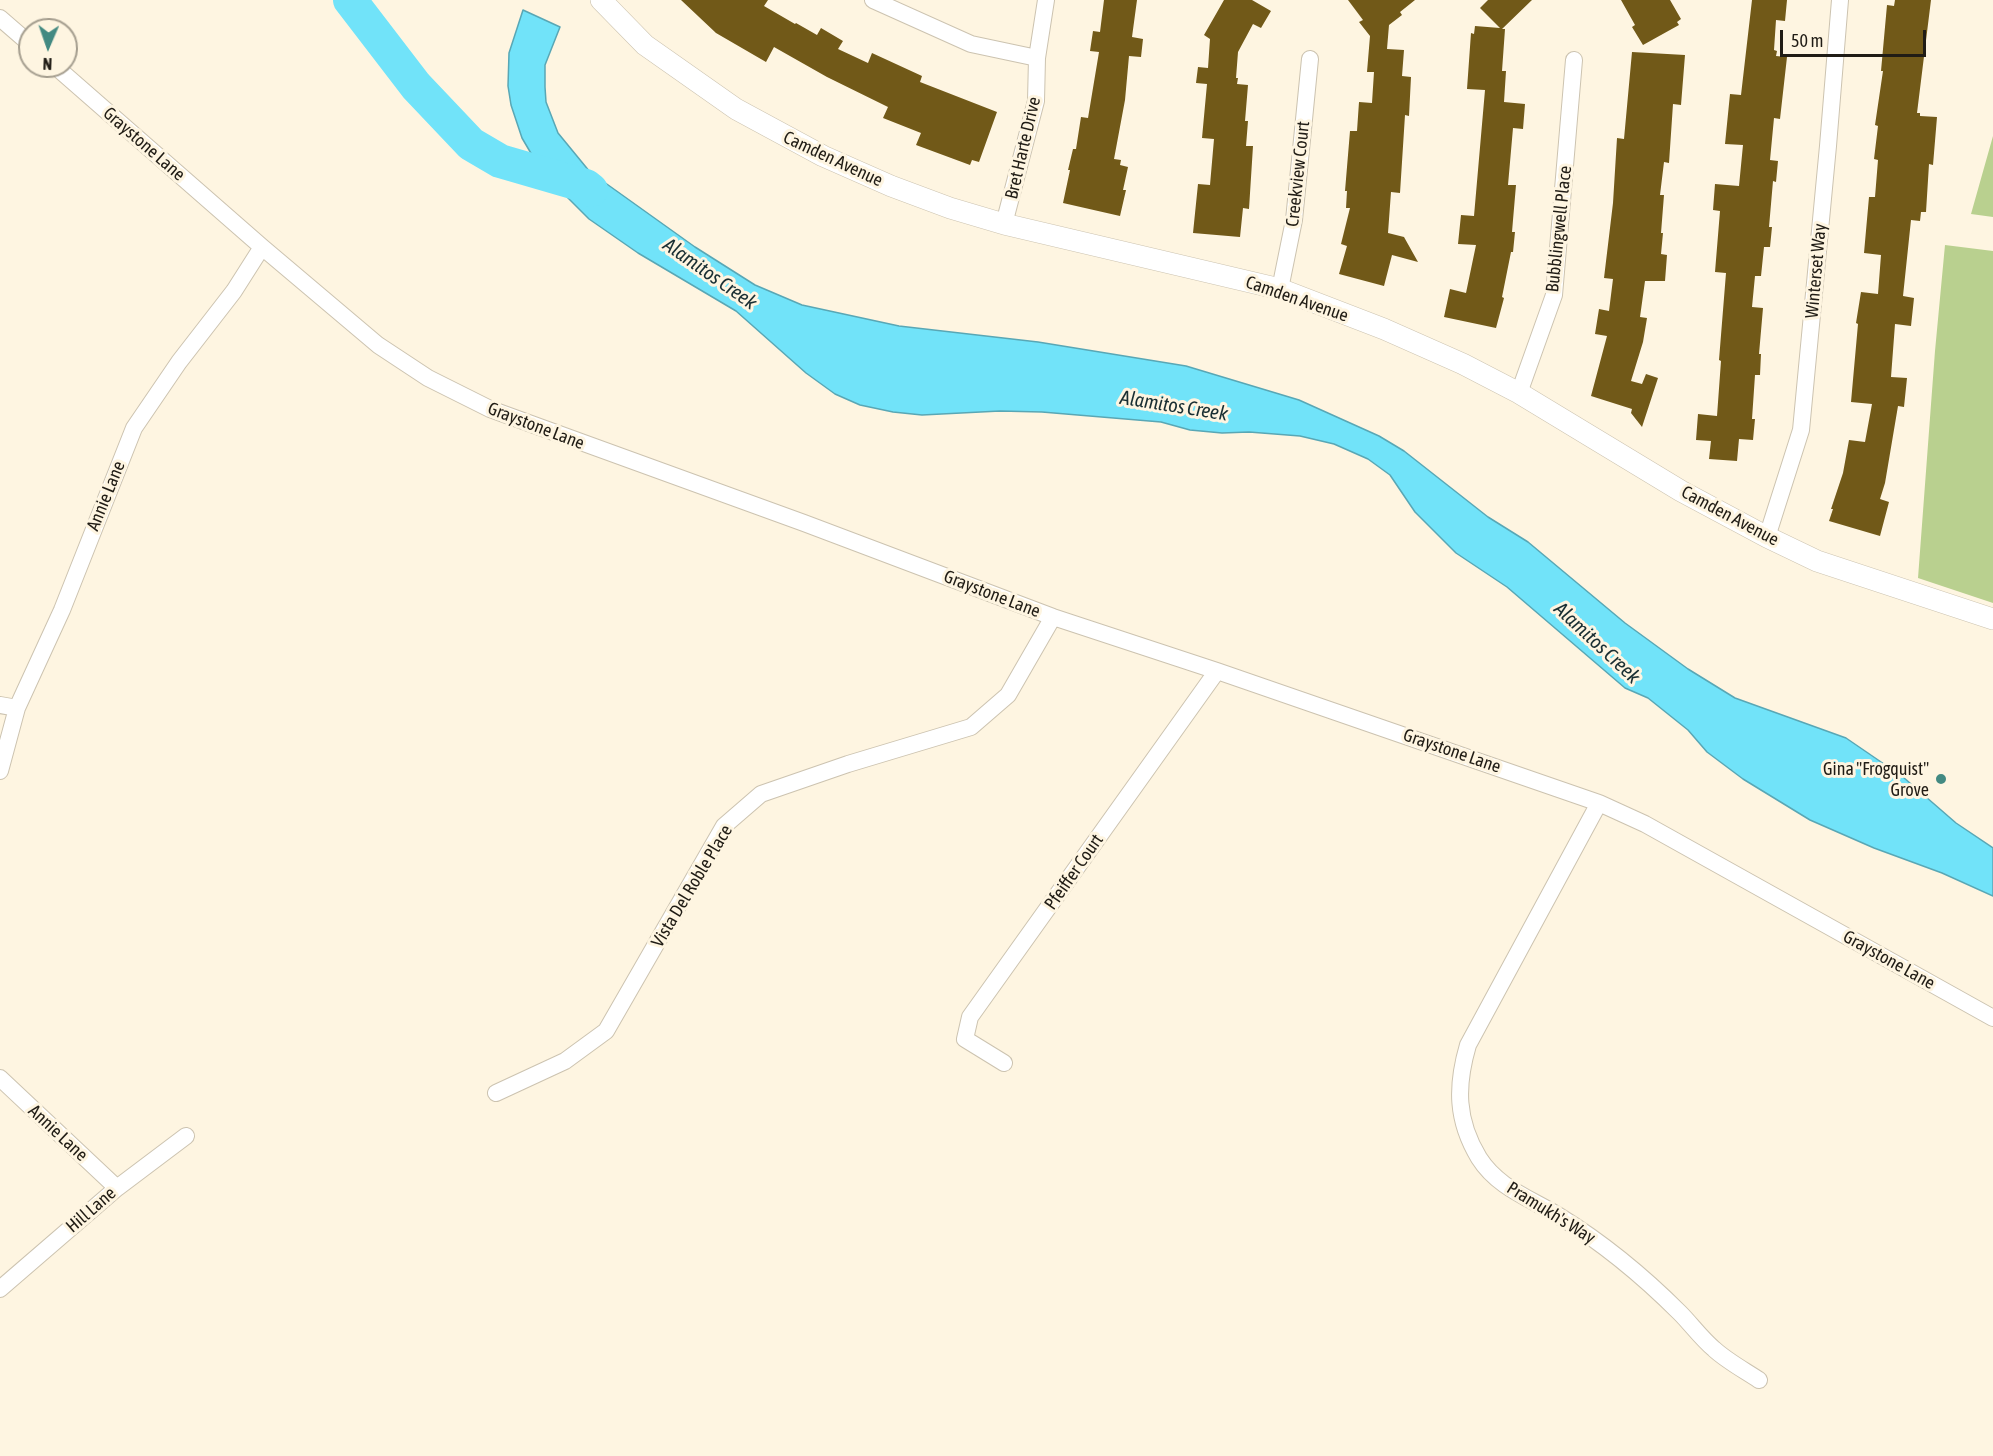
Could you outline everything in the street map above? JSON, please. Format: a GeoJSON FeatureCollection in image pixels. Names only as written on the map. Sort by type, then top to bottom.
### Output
{"type":"FeatureCollection","features":[{"type":"Feature","properties":{"kind":"street","name":"Camden Avenue"},"geometry":{"type":"LineString","coordinates":[[601,0],[645,45],[736,109],[771,130],[823,156],[891,186],[950,208],[1004,224],[1280,289],[1384,329],[1520,393],[1681,491],[1816,561],[1993,619]]}},
{"type":"Feature","properties":{"kind":"street"},"geometry":{"type":"LineString","coordinates":[[873,0],[970,44],[1037,58]]}},
{"type":"Feature","properties":{"kind":"street","name":"Bret Harte Drive"},"geometry":{"type":"LineString","coordinates":[[1004,224],[1036,101],[1037,58],[1046,0]]}},
{"type":"Feature","properties":{"kind":"street","name":"Winterset Way"},"geometry":{"type":"LineString","coordinates":[[1767,537],[1801,430],[1840,0]]}},
{"type":"Feature","properties":{"kind":"street"},"geometry":{"type":"LineString","coordinates":[[0,18],[18,34]]}},
{"type":"Feature","properties":{"kind":"street","name":"Creekview Court"},"geometry":{"type":"LineString","coordinates":[[1280,289],[1294,220],[1310,59]]}},
{"type":"Feature","properties":{"kind":"street","name":"Bubblingwell Place"},"geometry":{"type":"LineString","coordinates":[[1520,393],[1554,295],[1574,60]]}},
{"type":"Feature","properties":{"kind":"street","name":"Graystone Lane"},"geometry":{"type":"LineString","coordinates":[[69,78],[378,345],[428,378],[490,410],[804,523],[1053,617],[1599,803],[1645,824],[1993,1018]]}},
{"type":"Feature","properties":{"kind":"street","name":"Annie Lane"},"geometry":{"type":"LineString","coordinates":[[0,771],[17,708],[62,610],[134,428],[179,362],[234,291],[262,247]]}},
{"type":"Feature","properties":{"kind":"street","name":"Vista Del Roble Place"},"geometry":{"type":"LineString","coordinates":[[496,1093],[564,1061],[606,1031],[724,826],[731,819],[761,794],[848,764],[971,727],[1008,695],[1053,617]]}},
{"type":"Feature","properties":{"kind":"street","name":"Pfeiffer Court"},"geometry":{"type":"LineString","coordinates":[[1004,1063],[965,1039],[970,1017],[1217,671]]}},
{"type":"Feature","properties":{"kind":"street"},"geometry":{"type":"LineString","coordinates":[[0,705],[17,708]]}},
{"type":"Feature","properties":{"kind":"street","name":"Pramukh's Way"},"geometry":{"type":"LineString","coordinates":[[1599,803],[1468,1045],[1460,1075],[1459,1093],[1462,1118],[1475,1151],[1497,1179],[1516,1194],[1557,1215],[1598,1242],[1640,1275],[1714,1349],[1759,1380]]}},
{"type":"Feature","properties":{"kind":"street","name":"Annie Lane"},"geometry":{"type":"LineString","coordinates":[[0,1078],[117,1188]]}},
{"type":"Feature","properties":{"kind":"street","name":"Hill Lane"},"geometry":{"type":"LineString","coordinates":[[0,1288],[117,1188],[186,1136]]}},
{"type":"Feature","properties":{"kind":"green space"},"geometry":{"type":"Polygon","coordinates":[[[1993,136],[1993,217],[1971,214],[1993,136]]]}},
{"type":"Feature","properties":{"kind":"green space"},"geometry":{"type":"Polygon","coordinates":[[[1945,245],[1993,251],[1993,603],[1918,578],[1945,245]]]}},
{"type":"Feature","properties":{"kind":"water"},"geometry":{"type":"Polygon","coordinates":[[[523,10],[560,27],[545,65],[546,102],[558,133],[590,172],[695,247],[755,285],[802,305],[899,326],[1038,342],[1186,366],[1299,400],[1379,436],[1404,451],[1488,517],[1528,542],[1625,623],[1688,669],[1735,698],[1846,738],[1903,777],[1956,823],[1993,848],[1993,896],[1810,820],[1743,779],[1707,752],[1688,730],[1648,698],[1625,688],[1507,587],[1456,553],[1415,512],[1390,475],[1368,459],[1334,444],[1300,436],[1249,432],[1222,433],[1190,430],[1161,422],[1042,412],[1000,411],[922,415],[860,405],[835,394],[806,373],[736,311],[638,253],[589,219],[561,191],[532,155],[522,138],[511,105],[508,86],[509,53],[523,10]]]}},
{"type":"Feature","properties":{"kind":"building"},"geometry":{"type":"Polygon","coordinates":[[[681,0],[768,0],[764,6],[795,24],[817,35],[821,28],[843,41],[838,49],[868,63],[872,53],[922,76],[920,82],[997,112],[979,162],[972,160],[970,165],[916,145],[921,133],[883,118],[888,107],[827,77],[774,47],[766,62],[716,33],[681,0]]]}},
{"type":"Feature","properties":{"kind":"building"},"geometry":{"type":"Polygon","coordinates":[[[1104,0],[1137,0],[1132,37],[1143,39],[1141,57],[1129,56],[1125,100],[1114,159],[1121,160],[1120,165],[1128,167],[1120,216],[1063,203],[1070,170],[1068,170],[1073,149],[1076,149],[1081,117],[1088,118],[1099,52],[1090,51],[1093,31],[1100,32],[1104,0]]]}},
{"type":"Feature","properties":{"kind":"building"},"geometry":{"type":"Polygon","coordinates":[[[1224,0],[1252,0],[1271,11],[1261,28],[1253,24],[1238,52],[1237,84],[1248,85],[1245,121],[1248,121],[1246,146],[1253,146],[1249,209],[1243,208],[1240,237],[1193,233],[1198,184],[1210,185],[1214,139],[1202,138],[1207,84],[1196,83],[1198,67],[1208,68],[1210,39],[1204,35],[1224,0]]]}},
{"type":"Feature","properties":{"kind":"building"},"geometry":{"type":"Polygon","coordinates":[[[1348,0],[1415,0],[1400,12],[1402,15],[1389,25],[1387,49],[1404,50],[1402,76],[1411,77],[1409,116],[1405,115],[1400,193],[1391,192],[1388,233],[1404,237],[1418,262],[1392,255],[1384,286],[1339,274],[1347,246],[1341,244],[1350,208],[1346,208],[1347,191],[1345,191],[1350,131],[1357,131],[1359,102],[1372,103],[1374,72],[1367,72],[1370,36],[1359,22],[1363,20],[1348,0]]]}},
{"type":"Feature","properties":{"kind":"building"},"geometry":{"type":"Polygon","coordinates":[[[1488,0],[1532,0],[1502,29],[1505,29],[1502,71],[1506,71],[1504,102],[1525,104],[1523,129],[1513,128],[1508,185],[1516,185],[1512,232],[1515,232],[1513,252],[1511,252],[1502,297],[1504,298],[1496,328],[1444,317],[1450,289],[1466,293],[1476,245],[1458,244],[1461,215],[1474,216],[1485,90],[1467,89],[1471,33],[1474,34],[1475,26],[1500,28],[1480,8],[1488,0]]]}},
{"type":"Feature","properties":{"kind":"building"},"geometry":{"type":"Polygon","coordinates":[[[1621,0],[1670,0],[1681,19],[1677,22],[1679,25],[1643,45],[1632,27],[1635,25],[1621,0]]]}},
{"type":"Feature","properties":{"kind":"building"},"geometry":{"type":"Polygon","coordinates":[[[1752,0],[1787,0],[1785,21],[1776,20],[1774,50],[1777,51],[1776,56],[1787,57],[1780,119],[1774,118],[1770,160],[1778,161],[1776,182],[1773,181],[1769,227],[1772,227],[1770,247],[1764,247],[1761,276],[1755,276],[1752,307],[1763,308],[1759,354],[1761,354],[1760,375],[1755,375],[1753,440],[1739,439],[1737,461],[1709,459],[1711,441],[1696,440],[1698,414],[1717,416],[1726,273],[1715,272],[1720,211],[1713,210],[1715,184],[1739,186],[1743,145],[1725,144],[1730,94],[1741,95],[1752,0]]]}},
{"type":"Feature","properties":{"kind":"building"},"geometry":{"type":"Polygon","coordinates":[[[1895,0],[1931,0],[1917,113],[1920,113],[1920,116],[1937,117],[1933,165],[1929,164],[1926,212],[1921,212],[1920,221],[1911,220],[1903,296],[1914,298],[1911,326],[1895,324],[1891,377],[1907,378],[1904,407],[1898,406],[1885,483],[1880,499],[1889,502],[1880,536],[1829,521],[1843,473],[1849,440],[1865,442],[1872,404],[1851,402],[1858,324],[1856,323],[1861,292],[1878,294],[1881,255],[1864,253],[1869,197],[1875,197],[1878,160],[1874,159],[1878,126],[1875,125],[1883,71],[1881,71],[1887,5],[1894,6],[1895,0]]]}},
{"type":"Feature","properties":{"kind":"building"},"geometry":{"type":"Polygon","coordinates":[[[1632,52],[1685,55],[1681,105],[1673,104],[1669,163],[1664,162],[1660,195],[1664,195],[1661,254],[1667,255],[1665,281],[1645,281],[1640,317],[1647,318],[1643,342],[1631,381],[1642,384],[1646,374],[1658,378],[1642,427],[1631,413],[1632,409],[1591,396],[1607,336],[1595,334],[1599,309],[1609,311],[1613,279],[1604,278],[1613,203],[1617,138],[1624,139],[1632,52]]]}},
{"type":"Feature","properties":{"kind":"waterway","name":"Alamitos Creek"},"geometry":{"type":"LineString","coordinates":[[350,0],[416,86],[471,144],[500,161],[586,186],[591,190]]}},
{"type":"Feature","properties":{"kind":"place","name":"Gina \"Frogquist\" Grove"},"geometry":{"type":"Point","coordinates":[1941,779]}}]}
